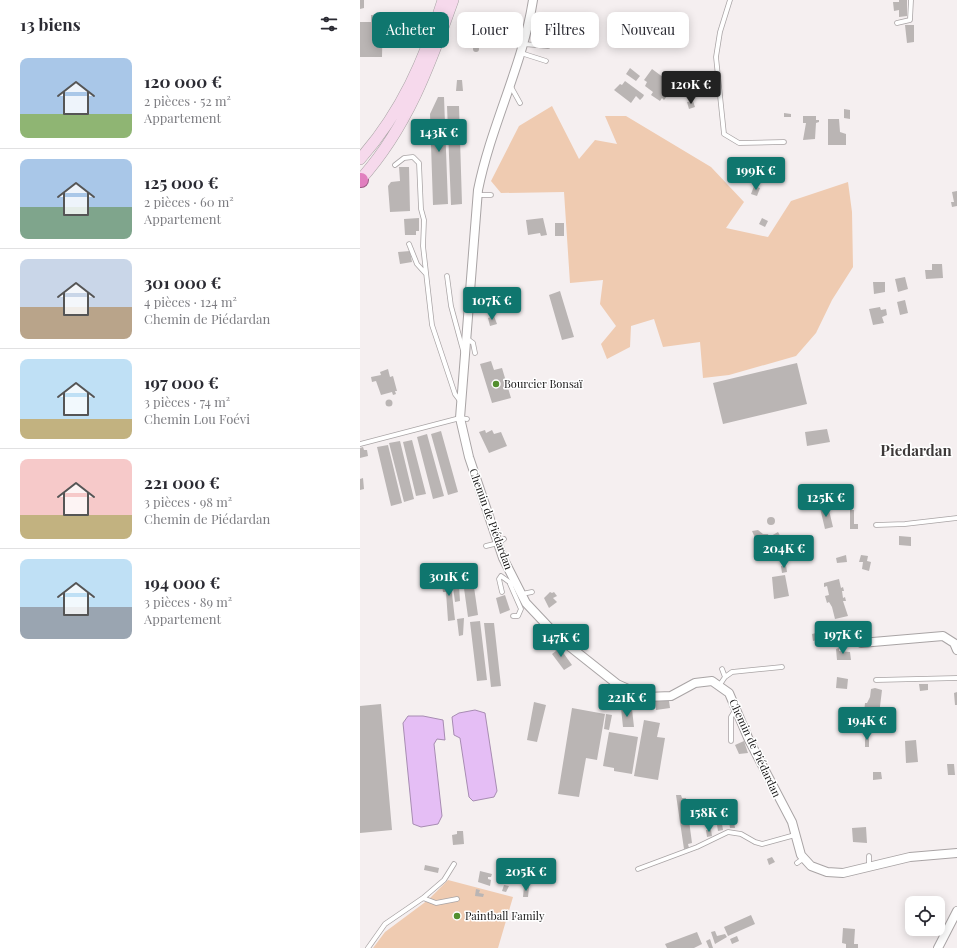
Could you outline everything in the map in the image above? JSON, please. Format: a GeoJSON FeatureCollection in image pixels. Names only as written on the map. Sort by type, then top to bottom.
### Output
{"type":"FeatureCollection","features":[{"type":"Feature","properties":{"kind":"main road"},"geometry":{"type":"LineString","coordinates":[[360,159],[389,123],[403,99],[432,37],[443,0]]}},
{"type":"Feature","properties":{"kind":"main road"},"geometry":{"type":"LineString","coordinates":[[360,180],[398,129],[413,101],[429,67],[453,0]]}},
{"type":"Feature","properties":{"kind":"street","name":"Chemin de Piédardan"},"geometry":{"type":"LineString","coordinates":[[523,44],[530,0]]}},
{"type":"Feature","properties":{"kind":"street","name":"Chemin de Piédardan"},"geometry":{"type":"LineString","coordinates":[[522,48],[484,160],[478,195],[461,402],[469,457],[501,541],[503,558],[513,583],[522,594],[526,603],[559,638],[617,684],[647,700],[671,696],[695,683],[712,681],[730,693],[749,740],[792,822],[801,855],[800,861],[827,872],[843,873],[910,857],[957,853]]}},
{"type":"Feature","properties":{"kind":"street"},"geometry":{"type":"LineString","coordinates":[[861,643],[943,636],[954,643],[957,650]]}},
{"type":"Feature","properties":{"kind":"street"},"geometry":{"type":"LineString","coordinates":[[938,948],[957,911]]}},
{"type":"Feature","properties":{"kind":"lane"},"geometry":{"type":"LineString","coordinates":[[730,0],[720,32],[716,58],[724,134],[739,143],[784,142]]}},
{"type":"Feature","properties":{"kind":"lane"},"geometry":{"type":"LineString","coordinates":[[897,23],[910,20],[911,0]]}},
{"type":"Feature","properties":{"kind":"lane"},"geometry":{"type":"LineString","coordinates":[[523,44],[531,45]]}},
{"type":"Feature","properties":{"kind":"lane"},"geometry":{"type":"LineString","coordinates":[[520,53],[546,61]]}},
{"type":"Feature","properties":{"kind":"lane"},"geometry":{"type":"LineString","coordinates":[[510,85],[520,103]]}},
{"type":"Feature","properties":{"kind":"lane"},"geometry":{"type":"LineString","coordinates":[[395,165],[404,158],[414,157],[419,163],[421,209],[424,220],[423,246],[432,325],[455,394],[461,402]]}},
{"type":"Feature","properties":{"kind":"lane"},"geometry":{"type":"LineString","coordinates":[[478,195],[491,195]]}},
{"type":"Feature","properties":{"kind":"lane"},"geometry":{"type":"LineString","coordinates":[[410,244],[417,264],[426,274]]}},
{"type":"Feature","properties":{"kind":"lane"},"geometry":{"type":"LineString","coordinates":[[447,276],[451,306],[460,348],[465,356]]}},
{"type":"Feature","properties":{"kind":"lane"},"geometry":{"type":"LineString","coordinates":[[466,338],[473,342],[475,353]]}},
{"type":"Feature","properties":{"kind":"lane"},"geometry":{"type":"LineString","coordinates":[[360,444],[463,418]]}},
{"type":"Feature","properties":{"kind":"lane"},"geometry":{"type":"LineString","coordinates":[[876,525],[905,524],[957,518]]}},
{"type":"Feature","properties":{"kind":"lane"},"geometry":{"type":"LineString","coordinates":[[486,546],[501,541]]}},
{"type":"Feature","properties":{"kind":"lane"},"geometry":{"type":"LineString","coordinates":[[502,592],[499,579],[501,576],[513,583],[521,609],[518,616],[513,616]]}},
{"type":"Feature","properties":{"kind":"lane"},"geometry":{"type":"LineString","coordinates":[[522,594],[532,592]]}},
{"type":"Feature","properties":{"kind":"lane"},"geometry":{"type":"LineString","coordinates":[[719,686],[725,677],[732,672],[782,667]]}},
{"type":"Feature","properties":{"kind":"lane"},"geometry":{"type":"LineString","coordinates":[[722,668],[725,677]]}},
{"type":"Feature","properties":{"kind":"lane"},"geometry":{"type":"LineString","coordinates":[[876,680],[957,678]]}},
{"type":"Feature","properties":{"kind":"lane"},"geometry":{"type":"LineString","coordinates":[[731,741],[731,717],[736,709]]}},
{"type":"Feature","properties":{"kind":"lane"},"geometry":{"type":"LineString","coordinates":[[638,869],[697,847],[728,832],[741,834],[755,842],[762,844],[795,835]]}},
{"type":"Feature","properties":{"kind":"lane"},"geometry":{"type":"LineString","coordinates":[[869,856],[870,867]]}},
{"type":"Feature","properties":{"kind":"lane"},"geometry":{"type":"LineString","coordinates":[[368,948],[385,924],[423,898],[444,880],[454,864]]}},
{"type":"Feature","properties":{"kind":"lane"},"geometry":{"type":"LineString","coordinates":[[423,898],[436,903],[457,900]]}},
{"type":"Feature","properties":{"kind":"shaded area"},"geometry":{"type":"Polygon","coordinates":[[[552,106],[579,159],[595,140],[617,144],[605,116],[626,116],[711,167],[744,202],[726,228],[768,237],[791,201],[848,182],[852,212],[853,267],[832,300],[816,333],[796,356],[729,375],[703,378],[700,342],[663,347],[654,319],[631,326],[630,347],[607,359],[601,344],[616,326],[600,304],[603,280],[570,283],[564,192],[501,193],[491,181],[519,126],[552,106]]]}},
{"type":"Feature","properties":{"kind":"shaded area"},"geometry":{"type":"Polygon","coordinates":[[[475,710],[485,713],[497,791],[494,797],[473,801],[469,797],[460,738],[454,735],[452,717],[459,713],[475,710]]]}},
{"type":"Feature","properties":{"kind":"shaded area"},"geometry":{"type":"Polygon","coordinates":[[[408,716],[423,716],[443,720],[445,740],[437,739],[434,744],[442,816],[438,824],[421,827],[413,824],[403,723],[408,716]]]}},
{"type":"Feature","properties":{"kind":"shaded area","name":"Paintball Family"},"geometry":{"type":"Polygon","coordinates":[[[448,880],[513,897],[498,948],[373,948],[385,932],[428,900],[448,880]]]}},
{"type":"Feature","properties":{"kind":"building"},"geometry":{"type":"Polygon","coordinates":[[[360,0],[364,0],[364,8],[360,9],[360,0]]]}},
{"type":"Feature","properties":{"kind":"building"},"geometry":{"type":"Polygon","coordinates":[[[899,0],[907,0],[907,16],[899,17],[899,10],[894,11],[893,2],[899,2],[899,0]]]}},
{"type":"Feature","properties":{"kind":"building"},"geometry":{"type":"Polygon","coordinates":[[[372,15],[372,48],[382,48],[382,57],[360,57],[360,22],[371,22],[372,15]]]}},
{"type":"Feature","properties":{"kind":"building"},"geometry":{"type":"Polygon","coordinates":[[[905,25],[914,25],[914,42],[907,43],[905,25]]]}},
{"type":"Feature","properties":{"kind":"building"},"geometry":{"type":"Polygon","coordinates":[[[474,48],[478,48],[476,52],[473,49],[474,48]]]}},
{"type":"Feature","properties":{"kind":"building"},"geometry":{"type":"Polygon","coordinates":[[[630,68],[640,76],[636,81],[626,74],[630,68]]]}},
{"type":"Feature","properties":{"kind":"building"},"geometry":{"type":"Polygon","coordinates":[[[652,69],[675,86],[664,100],[662,98],[660,101],[651,95],[653,92],[645,86],[647,82],[644,80],[652,69]]]}},
{"type":"Feature","properties":{"kind":"building"},"geometry":{"type":"Polygon","coordinates":[[[457,80],[462,80],[463,91],[456,91],[457,80]]]}},
{"type":"Feature","properties":{"kind":"building"},"geometry":{"type":"Polygon","coordinates":[[[625,81],[644,95],[640,100],[636,96],[631,103],[614,90],[625,81]]]}},
{"type":"Feature","properties":{"kind":"building"},"geometry":{"type":"Polygon","coordinates":[[[438,97],[444,97],[448,204],[433,205],[430,114],[438,97]]]}},
{"type":"Feature","properties":{"kind":"building"},"geometry":{"type":"Polygon","coordinates":[[[693,101],[695,107],[689,109],[687,102],[693,101]]]}},
{"type":"Feature","properties":{"kind":"building"},"geometry":{"type":"Polygon","coordinates":[[[447,106],[459,106],[462,204],[451,205],[447,106]]]}},
{"type":"Feature","properties":{"kind":"building"},"geometry":{"type":"Polygon","coordinates":[[[844,109],[850,110],[850,119],[844,118],[844,109]]]}},
{"type":"Feature","properties":{"kind":"building"},"geometry":{"type":"Polygon","coordinates":[[[784,113],[791,114],[791,117],[784,117],[784,113]]]}},
{"type":"Feature","properties":{"kind":"building"},"geometry":{"type":"Polygon","coordinates":[[[803,116],[816,116],[816,120],[819,120],[819,122],[816,123],[815,139],[803,140],[806,123],[803,123],[803,116]]]}},
{"type":"Feature","properties":{"kind":"building"},"geometry":{"type":"Polygon","coordinates":[[[828,119],[839,119],[840,132],[846,134],[846,145],[828,145],[828,119]]]}},
{"type":"Feature","properties":{"kind":"building"},"geometry":{"type":"Polygon","coordinates":[[[399,167],[409,167],[410,211],[390,212],[388,186],[391,182],[400,181],[399,167]]]}},
{"type":"Feature","properties":{"kind":"building"},"geometry":{"type":"Polygon","coordinates":[[[754,186],[760,188],[757,196],[751,194],[754,186]]]}},
{"type":"Feature","properties":{"kind":"building"},"geometry":{"type":"Polygon","coordinates":[[[957,191],[957,206],[952,207],[951,202],[954,202],[952,192],[957,191]]]}},
{"type":"Feature","properties":{"kind":"building"},"geometry":{"type":"Polygon","coordinates":[[[419,218],[419,231],[416,231],[416,235],[405,235],[404,219],[419,218]]]}},
{"type":"Feature","properties":{"kind":"building"},"geometry":{"type":"Polygon","coordinates":[[[543,218],[547,235],[541,236],[540,233],[528,235],[526,220],[543,218]]]}},
{"type":"Feature","properties":{"kind":"building"},"geometry":{"type":"Polygon","coordinates":[[[762,218],[768,221],[765,227],[759,224],[762,218]]]}},
{"type":"Feature","properties":{"kind":"building"},"geometry":{"type":"Polygon","coordinates":[[[555,223],[564,223],[564,236],[555,236],[555,223]]]}},
{"type":"Feature","properties":{"kind":"building"},"geometry":{"type":"Polygon","coordinates":[[[410,251],[412,262],[400,264],[398,252],[410,251]]]}},
{"type":"Feature","properties":{"kind":"building"},"geometry":{"type":"Polygon","coordinates":[[[932,264],[942,264],[943,278],[926,279],[925,270],[932,270],[932,264]]]}},
{"type":"Feature","properties":{"kind":"building"},"geometry":{"type":"Polygon","coordinates":[[[905,277],[908,289],[898,292],[895,279],[905,277]]]}},
{"type":"Feature","properties":{"kind":"building"},"geometry":{"type":"Polygon","coordinates":[[[873,282],[885,282],[885,292],[874,294],[873,282]]]}},
{"type":"Feature","properties":{"kind":"building"},"geometry":{"type":"Polygon","coordinates":[[[560,291],[574,337],[562,340],[549,295],[560,291]]]}},
{"type":"Feature","properties":{"kind":"building"},"geometry":{"type":"Polygon","coordinates":[[[516,296],[521,306],[515,308],[511,297],[516,296]]]}},
{"type":"Feature","properties":{"kind":"building"},"geometry":{"type":"Polygon","coordinates":[[[905,300],[908,313],[900,315],[897,302],[905,300]]]}},
{"type":"Feature","properties":{"kind":"building"},"geometry":{"type":"Polygon","coordinates":[[[880,307],[881,310],[886,309],[887,315],[882,317],[884,323],[873,325],[869,309],[880,307]]]}},
{"type":"Feature","properties":{"kind":"building"},"geometry":{"type":"Polygon","coordinates":[[[494,316],[497,324],[490,326],[488,318],[494,316]]]}},
{"type":"Feature","properties":{"kind":"building","name":"Bourcier Bonsaï"},"geometry":{"type":"Polygon","coordinates":[[[491,361],[494,370],[502,368],[511,398],[492,403],[480,364],[491,361]]]}},
{"type":"Feature","properties":{"kind":"building"},"geometry":{"type":"Polygon","coordinates":[[[797,363],[807,404],[723,424],[713,383],[797,363]]]}},
{"type":"Feature","properties":{"kind":"building"},"geometry":{"type":"Polygon","coordinates":[[[388,369],[390,377],[393,376],[397,391],[395,391],[396,394],[393,395],[392,392],[381,395],[376,381],[372,382],[371,377],[381,375],[380,372],[388,369]]]}},
{"type":"Feature","properties":{"kind":"building"},"geometry":{"type":"Polygon","coordinates":[[[389,399],[392,400],[392,406],[389,407],[386,406],[385,403],[386,400],[389,399]]]}},
{"type":"Feature","properties":{"kind":"building"},"geometry":{"type":"Polygon","coordinates":[[[827,429],[830,442],[807,446],[805,432],[827,429]]]}},
{"type":"Feature","properties":{"kind":"building"},"geometry":{"type":"Polygon","coordinates":[[[485,430],[486,433],[492,430],[494,434],[501,432],[507,446],[489,453],[479,432],[485,430]]]}},
{"type":"Feature","properties":{"kind":"building"},"geometry":{"type":"Polygon","coordinates":[[[441,431],[458,492],[448,495],[431,434],[441,431]]]}},
{"type":"Feature","properties":{"kind":"building"},"geometry":{"type":"Polygon","coordinates":[[[427,434],[444,496],[433,499],[417,437],[427,434]]]}},
{"type":"Feature","properties":{"kind":"building"},"geometry":{"type":"Polygon","coordinates":[[[412,440],[426,494],[416,496],[403,442],[412,440]]]}},
{"type":"Feature","properties":{"kind":"building"},"geometry":{"type":"Polygon","coordinates":[[[400,441],[414,499],[404,502],[389,443],[400,441]]]}},
{"type":"Feature","properties":{"kind":"building"},"geometry":{"type":"Polygon","coordinates":[[[388,445],[402,503],[391,506],[377,447],[388,445]]]}},
{"type":"Feature","properties":{"kind":"building"},"geometry":{"type":"Polygon","coordinates":[[[363,447],[364,450],[367,450],[368,456],[360,458],[360,448],[363,447]]]}},
{"type":"Feature","properties":{"kind":"building"},"geometry":{"type":"Polygon","coordinates":[[[363,478],[364,489],[360,490],[360,479],[363,478]]]}},
{"type":"Feature","properties":{"kind":"building"},"geometry":{"type":"Polygon","coordinates":[[[828,506],[833,527],[825,529],[820,508],[828,506]]]}},
{"type":"Feature","properties":{"kind":"building"},"geometry":{"type":"Polygon","coordinates":[[[850,510],[854,510],[854,524],[858,524],[858,529],[850,529],[850,510]]]}},
{"type":"Feature","properties":{"kind":"building"},"geometry":{"type":"Polygon","coordinates":[[[769,517],[773,517],[775,521],[773,525],[769,525],[767,523],[767,519],[769,517]]]}},
{"type":"Feature","properties":{"kind":"building"},"geometry":{"type":"Polygon","coordinates":[[[758,530],[763,534],[768,534],[769,537],[756,540],[752,531],[758,530]]]}},
{"type":"Feature","properties":{"kind":"building"},"geometry":{"type":"Polygon","coordinates":[[[778,532],[783,541],[787,539],[791,546],[777,553],[769,537],[778,532]]]}},
{"type":"Feature","properties":{"kind":"building"},"geometry":{"type":"Polygon","coordinates":[[[899,536],[911,537],[911,546],[899,545],[899,536]]]}},
{"type":"Feature","properties":{"kind":"building"},"geometry":{"type":"Polygon","coordinates":[[[846,555],[847,562],[837,563],[836,558],[846,555]]]}},
{"type":"Feature","properties":{"kind":"building"},"geometry":{"type":"Polygon","coordinates":[[[861,555],[868,556],[867,561],[871,562],[869,571],[862,569],[863,562],[859,562],[861,555]]]}},
{"type":"Feature","properties":{"kind":"building"},"geometry":{"type":"Polygon","coordinates":[[[786,565],[787,572],[782,573],[781,566],[786,565]]]}},
{"type":"Feature","properties":{"kind":"building"},"geometry":{"type":"Polygon","coordinates":[[[472,573],[478,615],[468,617],[462,574],[472,573]]]}},
{"type":"Feature","properties":{"kind":"building"},"geometry":{"type":"Polygon","coordinates":[[[785,575],[789,596],[774,599],[772,577],[785,575]]]}},
{"type":"Feature","properties":{"kind":"building"},"geometry":{"type":"Polygon","coordinates":[[[450,576],[455,620],[448,621],[446,592],[443,592],[441,578],[450,576]]]}},
{"type":"Feature","properties":{"kind":"building"},"geometry":{"type":"Polygon","coordinates":[[[839,579],[841,588],[843,587],[844,591],[842,591],[843,598],[845,597],[846,601],[843,601],[848,616],[835,619],[832,607],[829,602],[827,603],[825,596],[829,595],[827,586],[824,587],[824,583],[839,579]]]}},
{"type":"Feature","properties":{"kind":"building"},"geometry":{"type":"Polygon","coordinates":[[[459,586],[460,601],[455,602],[453,587],[459,586]]]}},
{"type":"Feature","properties":{"kind":"building"},"geometry":{"type":"Polygon","coordinates":[[[550,592],[554,592],[557,596],[553,598],[557,602],[549,608],[544,598],[550,592]]]}},
{"type":"Feature","properties":{"kind":"building"},"geometry":{"type":"Polygon","coordinates":[[[505,595],[510,610],[500,614],[496,598],[505,595]]]}},
{"type":"Feature","properties":{"kind":"building"},"geometry":{"type":"Polygon","coordinates":[[[464,618],[463,635],[459,636],[457,619],[464,618]]]}},
{"type":"Feature","properties":{"kind":"building"},"geometry":{"type":"Polygon","coordinates":[[[480,621],[487,680],[477,681],[470,622],[480,621]]]}},
{"type":"Feature","properties":{"kind":"building"},"geometry":{"type":"Polygon","coordinates":[[[484,623],[494,623],[501,686],[491,687],[484,623]]]}},
{"type":"Feature","properties":{"kind":"building"},"geometry":{"type":"Polygon","coordinates":[[[816,633],[817,640],[813,641],[812,634],[816,633]]]}},
{"type":"Feature","properties":{"kind":"building"},"geometry":{"type":"Polygon","coordinates":[[[557,644],[572,665],[564,670],[552,654],[556,651],[553,647],[557,644]]]}},
{"type":"Feature","properties":{"kind":"building"},"geometry":{"type":"Polygon","coordinates":[[[839,648],[839,651],[850,652],[851,660],[837,660],[836,649],[839,648]]]}},
{"type":"Feature","properties":{"kind":"building"},"geometry":{"type":"Polygon","coordinates":[[[837,677],[848,679],[847,689],[836,688],[837,677]]]}},
{"type":"Feature","properties":{"kind":"building"},"geometry":{"type":"Polygon","coordinates":[[[919,684],[928,684],[928,690],[920,691],[919,684]]]}},
{"type":"Feature","properties":{"kind":"building"},"geometry":{"type":"Polygon","coordinates":[[[875,688],[882,690],[879,715],[864,713],[865,703],[867,703],[870,697],[871,689],[875,688]]]}},
{"type":"Feature","properties":{"kind":"building"},"geometry":{"type":"Polygon","coordinates":[[[957,692],[957,705],[955,705],[954,693],[957,692]]]}},
{"type":"Feature","properties":{"kind":"building"},"geometry":{"type":"Polygon","coordinates":[[[613,698],[615,702],[605,706],[603,702],[613,698]]]}},
{"type":"Feature","properties":{"kind":"building"},"geometry":{"type":"Polygon","coordinates":[[[655,701],[669,701],[670,708],[656,710],[655,701]]]}},
{"type":"Feature","properties":{"kind":"building"},"geometry":{"type":"Polygon","coordinates":[[[534,702],[546,705],[537,742],[527,740],[534,702]]]}},
{"type":"Feature","properties":{"kind":"building"},"geometry":{"type":"Polygon","coordinates":[[[381,704],[392,830],[360,833],[360,706],[381,704]]]}},
{"type":"Feature","properties":{"kind":"building"},"geometry":{"type":"Polygon","coordinates":[[[572,708],[605,714],[597,760],[586,758],[579,797],[558,794],[572,708]]]}},
{"type":"Feature","properties":{"kind":"building"},"geometry":{"type":"Polygon","coordinates":[[[621,708],[632,709],[634,727],[623,727],[621,708]]]}},
{"type":"Feature","properties":{"kind":"building"},"geometry":{"type":"Polygon","coordinates":[[[606,714],[612,715],[609,730],[604,729],[606,714]]]}},
{"type":"Feature","properties":{"kind":"building"},"geometry":{"type":"Polygon","coordinates":[[[644,720],[660,723],[657,737],[665,738],[658,780],[634,776],[644,720]]]}},
{"type":"Feature","properties":{"kind":"building"},"geometry":{"type":"Polygon","coordinates":[[[609,732],[638,737],[632,774],[614,771],[614,768],[603,766],[609,732]]]}},
{"type":"Feature","properties":{"kind":"building"},"geometry":{"type":"Polygon","coordinates":[[[863,733],[866,737],[869,737],[869,747],[865,747],[865,737],[863,733]]]}},
{"type":"Feature","properties":{"kind":"building"},"geometry":{"type":"Polygon","coordinates":[[[916,740],[918,762],[906,763],[905,741],[916,740]]]}},
{"type":"Feature","properties":{"kind":"building"},"geometry":{"type":"Polygon","coordinates":[[[744,741],[748,753],[739,754],[735,745],[744,741]]]}},
{"type":"Feature","properties":{"kind":"building"},"geometry":{"type":"Polygon","coordinates":[[[947,764],[954,764],[955,775],[948,775],[947,764]]]}},
{"type":"Feature","properties":{"kind":"building"},"geometry":{"type":"Polygon","coordinates":[[[873,772],[881,772],[882,779],[873,780],[873,772]]]}},
{"type":"Feature","properties":{"kind":"building"},"geometry":{"type":"Polygon","coordinates":[[[676,795],[681,795],[682,798],[686,798],[692,843],[688,844],[689,848],[684,849],[676,795]]]}},
{"type":"Feature","properties":{"kind":"building"},"geometry":{"type":"Polygon","coordinates":[[[734,821],[735,828],[730,828],[729,822],[734,821]]]}},
{"type":"Feature","properties":{"kind":"building"},"geometry":{"type":"Polygon","coordinates":[[[722,824],[723,830],[718,831],[717,825],[722,824]]]}},
{"type":"Feature","properties":{"kind":"building"},"geometry":{"type":"Polygon","coordinates":[[[866,827],[867,843],[853,842],[852,828],[866,827]]]}},
{"type":"Feature","properties":{"kind":"building"},"geometry":{"type":"Polygon","coordinates":[[[706,830],[711,830],[712,836],[707,837],[706,830]]]}},
{"type":"Feature","properties":{"kind":"building"},"geometry":{"type":"Polygon","coordinates":[[[457,831],[463,831],[464,844],[453,845],[452,835],[457,834],[457,831]]]}},
{"type":"Feature","properties":{"kind":"building"},"geometry":{"type":"Polygon","coordinates":[[[772,857],[775,862],[769,865],[767,859],[772,857]]]}},
{"type":"Feature","properties":{"kind":"building"},"geometry":{"type":"Polygon","coordinates":[[[425,865],[439,868],[438,873],[424,870],[425,865]]]}},
{"type":"Feature","properties":{"kind":"building"},"geometry":{"type":"Polygon","coordinates":[[[480,871],[492,874],[491,877],[488,877],[488,879],[491,880],[490,886],[478,882],[480,871]]]}},
{"type":"Feature","properties":{"kind":"building"},"geometry":{"type":"Polygon","coordinates":[[[504,885],[509,886],[506,892],[502,891],[504,885]]]}},
{"type":"Feature","properties":{"kind":"building"},"geometry":{"type":"Polygon","coordinates":[[[524,886],[529,887],[528,897],[523,897],[524,886]]]}},
{"type":"Feature","properties":{"kind":"building"},"geometry":{"type":"Polygon","coordinates":[[[476,889],[480,890],[479,893],[484,894],[483,897],[475,896],[476,889]]]}},
{"type":"Feature","properties":{"kind":"building"},"geometry":{"type":"Polygon","coordinates":[[[751,915],[755,924],[728,936],[724,927],[751,915]]]}},
{"type":"Feature","properties":{"kind":"building"},"geometry":{"type":"Polygon","coordinates":[[[843,928],[855,929],[854,944],[858,944],[858,948],[846,948],[846,944],[842,943],[843,928]]]}},
{"type":"Feature","properties":{"kind":"building"},"geometry":{"type":"Polygon","coordinates":[[[715,931],[717,936],[725,934],[727,937],[715,944],[711,932],[715,931]]]}},
{"type":"Feature","properties":{"kind":"building"},"geometry":{"type":"Polygon","coordinates":[[[697,932],[702,944],[694,948],[667,948],[665,944],[697,932]]]}},
{"type":"Feature","properties":{"kind":"building"},"geometry":{"type":"Polygon","coordinates":[[[737,936],[739,941],[732,944],[730,939],[737,936]]]}},
{"type":"Feature","properties":{"kind":"building"},"geometry":{"type":"Polygon","coordinates":[[[710,939],[713,948],[709,948],[706,941],[710,939]]]}},
{"type":"Feature","properties":{"kind":"place","name":"Bourcier Bonsaï"},"geometry":{"type":"Point","coordinates":[496,384]}},
{"type":"Feature","properties":{"kind":"place","name":"Paintball Family"},"geometry":{"type":"Point","coordinates":[457,916]}},
{"type":"Feature","properties":{"kind":"district","name":"Piedardan"},"geometry":{"type":"Point","coordinates":[916,451]}}]}
